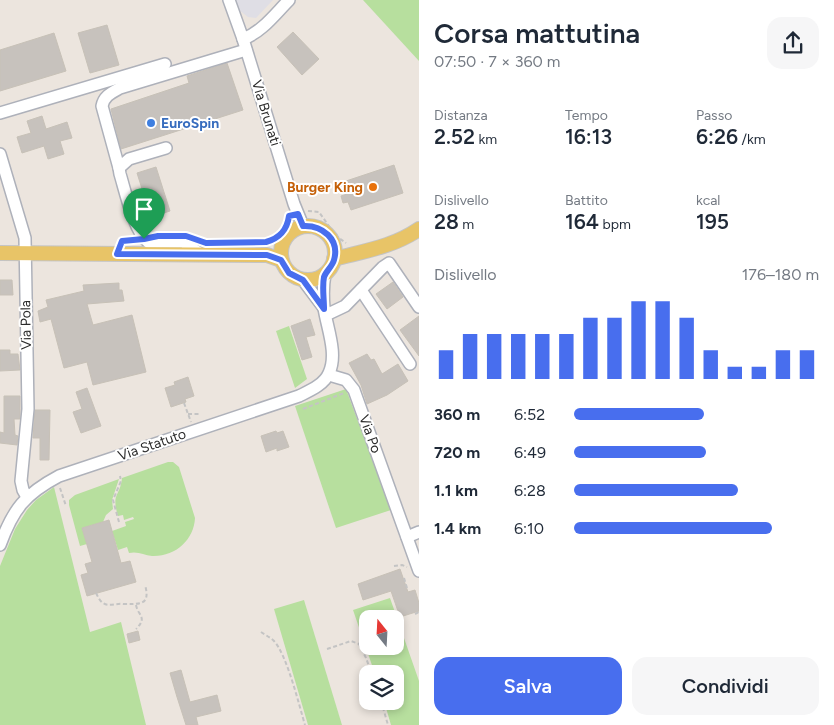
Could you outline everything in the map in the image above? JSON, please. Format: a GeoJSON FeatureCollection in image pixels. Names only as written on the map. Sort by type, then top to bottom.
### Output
{"type":"FeatureCollection","features":[{"type":"Feature","properties":{"kind":"main road"},"geometry":{"type":"LineString","coordinates":[[267,255],[282,243],[300,220],[320,228],[341,252]]}},
{"type":"Feature","properties":{"kind":"main road"},"geometry":{"type":"LineString","coordinates":[[341,252],[372,250],[393,243],[419,229]]}},
{"type":"Feature","properties":{"kind":"main road"},"geometry":{"type":"LineString","coordinates":[[282,243],[281,260],[289,273],[303,280],[318,278],[325,274],[341,252]]}},
{"type":"Feature","properties":{"kind":"main road"},"geometry":{"type":"LineString","coordinates":[[0,253],[267,255],[281,260]]}},
{"type":"Feature","properties":{"kind":"street","name":"Via Brunati"},"geometry":{"type":"LineString","coordinates":[[229,0],[245,44],[300,220]]}},
{"type":"Feature","properties":{"kind":"street"},"geometry":{"type":"LineString","coordinates":[[201,254],[183,242],[148,242],[138,230],[102,106],[103,99],[120,88],[245,44],[250,36],[260,29],[289,0]]}},
{"type":"Feature","properties":{"kind":"street"},"geometry":{"type":"LineString","coordinates":[[0,113],[165,64]]}},
{"type":"Feature","properties":{"kind":"street"},"geometry":{"type":"LineString","coordinates":[[119,168],[129,159],[166,148]]}},
{"type":"Feature","properties":{"kind":"street","name":"Via Pola"},"geometry":{"type":"LineString","coordinates":[[0,154],[4,179],[25,238],[28,409],[22,481],[23,490],[27,498]]}},
{"type":"Feature","properties":{"kind":"street"},"geometry":{"type":"LineString","coordinates":[[325,312],[345,306],[389,263],[419,307]]}},
{"type":"Feature","properties":{"kind":"street"},"geometry":{"type":"LineString","coordinates":[[325,274],[323,283],[325,312],[332,351],[329,375]]}},
{"type":"Feature","properties":{"kind":"street"},"geometry":{"type":"LineString","coordinates":[[303,280],[325,312]]}},
{"type":"Feature","properties":{"kind":"street"},"geometry":{"type":"LineString","coordinates":[[361,290],[410,364]]}},
{"type":"Feature","properties":{"kind":"street","name":"Via Statuto"},"geometry":{"type":"LineString","coordinates":[[0,544],[8,524],[18,507],[48,482],[59,476],[299,396],[315,388],[329,375]]}},
{"type":"Feature","properties":{"kind":"street","name":"Via Po"},"geometry":{"type":"LineString","coordinates":[[329,375],[346,380],[354,390],[407,537],[413,573]]}},
{"type":"Feature","properties":{"kind":"street"},"geometry":{"type":"LineString","coordinates":[[407,537],[419,532]]}},
{"type":"Feature","properties":{"kind":"path"},"geometry":{"type":"LineString","coordinates":[[258,242],[275,239],[282,234],[288,224],[289,216],[300,220],[312,210],[319,212],[336,236],[341,252]]}},
{"type":"Feature","properties":{"kind":"path"},"geometry":{"type":"LineString","coordinates":[[303,409],[347,392]]}},
{"type":"Feature","properties":{"kind":"path"},"geometry":{"type":"LineString","coordinates":[[184,403],[191,423]]}},
{"type":"Feature","properties":{"kind":"path"},"geometry":{"type":"LineString","coordinates":[[188,414],[200,414]]}},
{"type":"Feature","properties":{"kind":"path"},"geometry":{"type":"LineString","coordinates":[[119,522],[113,500],[121,481],[120,476]]}},
{"type":"Feature","properties":{"kind":"path"},"geometry":{"type":"LineString","coordinates":[[59,485],[66,506]]}},
{"type":"Feature","properties":{"kind":"path"},"geometry":{"type":"LineString","coordinates":[[394,566],[402,565],[413,573],[404,578],[407,588]]}},
{"type":"Feature","properties":{"kind":"path"},"geometry":{"type":"LineString","coordinates":[[96,593],[103,603],[109,605],[136,605],[144,602],[146,599],[148,594],[145,585]]}},
{"type":"Feature","properties":{"kind":"path"},"geometry":{"type":"LineString","coordinates":[[136,605],[142,619],[141,625],[136,629]]}},
{"type":"Feature","properties":{"kind":"path"},"geometry":{"type":"LineString","coordinates":[[415,614],[419,612]]}},
{"type":"Feature","properties":{"kind":"path"},"geometry":{"type":"LineString","coordinates":[[261,632],[272,639],[278,646],[305,725]]}},
{"type":"Feature","properties":{"kind":"path"},"geometry":{"type":"LineString","coordinates":[[327,649],[352,641],[358,644],[369,665]]}},
{"type":"Feature","properties":{"kind":"path"},"geometry":{"type":"LineString","coordinates":[[384,710],[388,725]]}},
{"type":"Feature","properties":{"kind":"shaded area"},"geometry":{"type":"Polygon","coordinates":[[[236,0],[273,0],[256,18],[248,17],[239,10],[236,0]]]}},
{"type":"Feature","properties":{"kind":"green space"},"geometry":{"type":"Polygon","coordinates":[[[363,0],[419,0],[419,61],[363,0]]]}},
{"type":"Feature","properties":{"kind":"green space"},"geometry":{"type":"Polygon","coordinates":[[[289,326],[307,379],[295,388],[276,331],[289,326]]]}},
{"type":"Feature","properties":{"kind":"green space"},"geometry":{"type":"Polygon","coordinates":[[[346,389],[391,510],[336,528],[295,406],[346,389]]]}},
{"type":"Feature","properties":{"kind":"green space"},"geometry":{"type":"Polygon","coordinates":[[[173,462],[179,467],[195,518],[191,533],[182,546],[160,556],[129,553],[127,547],[118,550],[112,531],[126,526],[125,522],[134,519],[133,517],[124,520],[123,515],[118,516],[115,503],[122,478],[173,462]]]}},
{"type":"Feature","properties":{"kind":"green space"},"geometry":{"type":"Polygon","coordinates":[[[119,479],[112,500],[113,509],[106,515],[103,522],[82,528],[87,544],[80,546],[69,500],[75,495],[119,479]]]}},
{"type":"Feature","properties":{"kind":"green space"},"geometry":{"type":"Polygon","coordinates":[[[54,487],[90,632],[121,622],[146,725],[0,725],[0,566],[15,529],[27,510],[36,500],[54,487]]]}},
{"type":"Feature","properties":{"kind":"green space"},"geometry":{"type":"Polygon","coordinates":[[[390,598],[394,610],[359,610],[359,627],[353,610],[390,598]]]}},
{"type":"Feature","properties":{"kind":"green space"},"geometry":{"type":"Polygon","coordinates":[[[304,600],[342,725],[308,725],[274,609],[304,600]]]}},
{"type":"Feature","properties":{"kind":"green space"},"geometry":{"type":"Polygon","coordinates":[[[404,638],[419,681],[419,725],[391,725],[387,710],[404,710],[404,665],[372,665],[368,655],[404,655],[404,638]]]}},
{"type":"Feature","properties":{"kind":"building"},"geometry":{"type":"Polygon","coordinates":[[[107,25],[119,65],[90,73],[78,33],[107,25]]]}},
{"type":"Feature","properties":{"kind":"building"},"geometry":{"type":"Polygon","coordinates":[[[293,32],[319,59],[302,75],[277,47],[293,32]]]}},
{"type":"Feature","properties":{"kind":"building"},"geometry":{"type":"Polygon","coordinates":[[[54,33],[66,71],[0,91],[0,50],[54,33]]]}},
{"type":"Feature","properties":{"kind":"building"},"geometry":{"type":"Polygon","coordinates":[[[227,63],[243,110],[121,149],[111,109],[189,83],[187,76],[227,63]]]}},
{"type":"Feature","properties":{"kind":"building"},"geometry":{"type":"Polygon","coordinates":[[[42,116],[46,129],[67,122],[72,138],[60,141],[64,154],[48,159],[44,146],[22,153],[17,137],[31,133],[27,121],[42,116]]]}},
{"type":"Feature","properties":{"kind":"building","name":"Burger King"},"geometry":{"type":"Polygon","coordinates":[[[394,165],[403,193],[351,210],[348,202],[343,203],[341,196],[347,194],[343,182],[394,165]]]}},
{"type":"Feature","properties":{"kind":"building"},"geometry":{"type":"Polygon","coordinates":[[[156,167],[170,211],[151,217],[137,173],[156,167]]]}},
{"type":"Feature","properties":{"kind":"building"},"geometry":{"type":"Polygon","coordinates":[[[0,280],[12,280],[13,295],[0,295],[0,280]]]}},
{"type":"Feature","properties":{"kind":"building"},"geometry":{"type":"Polygon","coordinates":[[[393,282],[403,297],[387,309],[376,294],[393,282]]]}},
{"type":"Feature","properties":{"kind":"building"},"geometry":{"type":"Polygon","coordinates":[[[119,283],[119,290],[122,290],[124,301],[87,304],[93,325],[132,315],[146,372],[93,385],[87,362],[64,368],[51,319],[40,322],[38,311],[48,307],[46,300],[84,291],[83,285],[119,283]]]}},
{"type":"Feature","properties":{"kind":"building"},"geometry":{"type":"Polygon","coordinates":[[[419,316],[419,356],[400,330],[419,316]]]}},
{"type":"Feature","properties":{"kind":"building"},"geometry":{"type":"Polygon","coordinates":[[[310,319],[315,335],[306,337],[312,357],[302,360],[291,326],[310,319]]]}},
{"type":"Feature","properties":{"kind":"building"},"geometry":{"type":"Polygon","coordinates":[[[0,350],[10,350],[10,354],[18,354],[20,370],[0,371],[0,350]]]}},
{"type":"Feature","properties":{"kind":"building"},"geometry":{"type":"Polygon","coordinates":[[[367,354],[371,360],[374,359],[382,374],[398,364],[408,381],[387,395],[367,404],[361,385],[349,363],[367,354]]]}},
{"type":"Feature","properties":{"kind":"building"},"geometry":{"type":"Polygon","coordinates":[[[188,377],[194,396],[185,399],[186,402],[171,407],[165,388],[175,385],[174,382],[188,377]]]}},
{"type":"Feature","properties":{"kind":"building"},"geometry":{"type":"Polygon","coordinates":[[[87,388],[101,426],[81,433],[73,412],[82,409],[76,392],[87,388]]]}},
{"type":"Feature","properties":{"kind":"building"},"geometry":{"type":"Polygon","coordinates":[[[4,396],[20,396],[20,419],[14,419],[15,435],[18,436],[17,445],[0,443],[0,432],[4,433],[4,396]]]}},
{"type":"Feature","properties":{"kind":"building"},"geometry":{"type":"Polygon","coordinates":[[[35,410],[50,410],[49,460],[40,460],[40,438],[33,438],[35,410]]]}},
{"type":"Feature","properties":{"kind":"building"},"geometry":{"type":"Polygon","coordinates":[[[276,431],[277,433],[283,431],[289,447],[277,451],[277,448],[266,452],[261,436],[276,431]]]}},
{"type":"Feature","properties":{"kind":"building"},"geometry":{"type":"Polygon","coordinates":[[[109,520],[121,563],[130,561],[136,582],[87,596],[81,575],[88,573],[85,564],[92,562],[82,528],[109,520]]]}},
{"type":"Feature","properties":{"kind":"building"},"geometry":{"type":"Polygon","coordinates":[[[400,569],[408,592],[415,590],[419,611],[404,616],[404,610],[398,610],[391,591],[363,600],[358,584],[400,569]]]}},
{"type":"Feature","properties":{"kind":"building"},"geometry":{"type":"Polygon","coordinates":[[[138,631],[140,640],[129,643],[127,634],[138,631]]]}},
{"type":"Feature","properties":{"kind":"building"},"geometry":{"type":"Polygon","coordinates":[[[181,670],[190,702],[217,695],[221,711],[196,717],[198,725],[186,725],[177,697],[170,673],[181,670]]]}},
{"type":"Feature","properties":{"kind":"place","name":"EuroSpin"},"geometry":{"type":"Point","coordinates":[151,123]}},
{"type":"Feature","properties":{"kind":"place","name":"Burger King"},"geometry":{"type":"Point","coordinates":[373,187]}},
{"type":"Feature","properties":{"kind":"route"},"geometry":{"type":"LineString","coordinates":[[298,214],[303,226],[320,228],[327,234],[335,250],[334,259],[331,267],[325,274],[323,283],[324,309],[311,288],[303,280],[289,273],[281,260],[267,255],[117,254],[122,241],[144,239],[158,236],[186,236],[206,243],[266,242],[282,234],[288,224],[289,216],[298,214]]}}]}
